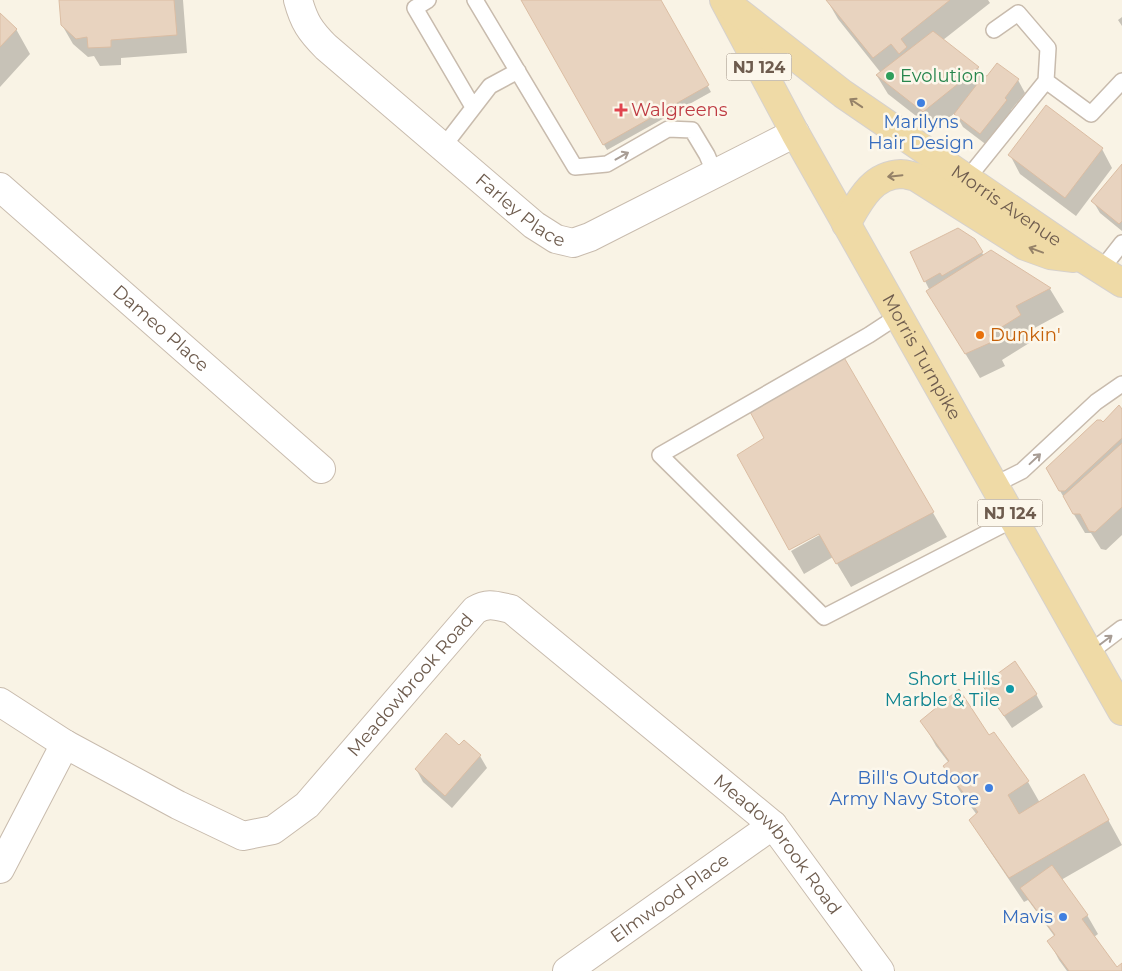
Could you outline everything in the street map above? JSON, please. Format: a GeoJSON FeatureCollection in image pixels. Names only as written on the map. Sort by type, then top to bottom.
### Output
{"type":"FeatureCollection","features":[{"type":"Feature","properties":{"kind":"main road","name":"Morris Turnpike"},"geometry":{"type":"LineString","coordinates":[[723,0],[846,224],[1122,711]]}},
{"type":"Feature","properties":{"kind":"main road","name":"Morris Avenue"},"geometry":{"type":"LineString","coordinates":[[723,0],[843,94],[1102,270]]}},
{"type":"Feature","properties":{"kind":"main road"},"geometry":{"type":"LineString","coordinates":[[846,224],[863,195],[873,184],[886,176],[902,174],[916,177],[1026,246],[1102,270]]}},
{"type":"Feature","properties":{"kind":"street","name":"Farley Place"},"geometry":{"type":"LineString","coordinates":[[298,0],[303,19],[312,33],[326,47],[534,224],[556,239],[572,243],[590,237],[795,133]]}},
{"type":"Feature","properties":{"kind":"street","name":"Dameo Place"},"geometry":{"type":"LineString","coordinates":[[0,187],[321,469]]}},
{"type":"Feature","properties":{"kind":"street","name":"Meadowbrook Road"},"geometry":{"type":"LineString","coordinates":[[0,702],[65,744],[243,836],[273,830],[307,806],[475,610],[491,604],[511,609],[773,825],[880,971]]}},
{"type":"Feature","properties":{"kind":"street"},"geometry":{"type":"LineString","coordinates":[[0,869],[65,744]]}},
{"type":"Feature","properties":{"kind":"street","name":"Elmwood Place"},"geometry":{"type":"LineString","coordinates":[[567,971],[773,825]]}},
{"type":"Feature","properties":{"kind":"lane"},"geometry":{"type":"LineString","coordinates":[[428,0],[415,8],[473,108]]}},
{"type":"Feature","properties":{"kind":"lane"},"geometry":{"type":"LineString","coordinates":[[475,0],[575,167],[607,164],[668,129],[692,130],[707,155],[715,174]]}},
{"type":"Feature","properties":{"kind":"lane"},"geometry":{"type":"LineString","coordinates":[[967,178],[1046,80],[1048,48],[1018,13],[994,30]]}},
{"type":"Feature","properties":{"kind":"lane"},"geometry":{"type":"LineString","coordinates":[[442,147],[490,86],[518,72]]}},
{"type":"Feature","properties":{"kind":"lane"},"geometry":{"type":"LineString","coordinates":[[1046,80],[1091,114],[1122,81]]}},
{"type":"Feature","properties":{"kind":"lane"},"geometry":{"type":"LineString","coordinates":[[1102,270],[1122,244]]}},
{"type":"Feature","properties":{"kind":"lane"},"geometry":{"type":"LineString","coordinates":[[898,316],[660,455],[824,617],[1014,519]]}},
{"type":"Feature","properties":{"kind":"lane"},"geometry":{"type":"LineString","coordinates":[[994,485],[1022,471],[1096,402],[1122,384]]}},
{"type":"Feature","properties":{"kind":"lane"},"geometry":{"type":"LineString","coordinates":[[1089,653],[1122,628]]}},
{"type":"Feature","properties":{"kind":"building"},"geometry":{"type":"Polygon","coordinates":[[[59,0],[174,0],[177,35],[111,40],[111,47],[88,48],[87,37],[76,39],[61,25],[59,0]]]}},
{"type":"Feature","properties":{"kind":"building","name":"Walgreens"},"geometry":{"type":"Polygon","coordinates":[[[521,0],[661,0],[709,85],[603,145],[521,0]]]}},
{"type":"Feature","properties":{"kind":"building"},"geometry":{"type":"Polygon","coordinates":[[[826,0],[950,0],[901,39],[907,47],[899,54],[891,44],[873,58],[826,0]]]}},
{"type":"Feature","properties":{"kind":"building"},"geometry":{"type":"Polygon","coordinates":[[[0,13],[17,29],[0,47],[0,13]]]}},
{"type":"Feature","properties":{"kind":"building"},"geometry":{"type":"Polygon","coordinates":[[[933,31],[979,67],[923,112],[876,75],[933,31]]]}},
{"type":"Feature","properties":{"kind":"building"},"geometry":{"type":"Polygon","coordinates":[[[997,63],[1019,79],[1005,98],[1007,100],[980,134],[954,114],[984,75],[987,76],[997,63]]]}},
{"type":"Feature","properties":{"kind":"building"},"geometry":{"type":"Polygon","coordinates":[[[1046,105],[1103,148],[1065,198],[1008,155],[1046,105]]]}},
{"type":"Feature","properties":{"kind":"building"},"geometry":{"type":"Polygon","coordinates":[[[1122,164],[1122,221],[1119,224],[1091,201],[1122,164]]]}},
{"type":"Feature","properties":{"kind":"building"},"geometry":{"type":"Polygon","coordinates":[[[958,228],[975,239],[983,252],[942,276],[940,273],[924,282],[910,252],[958,228]]]}},
{"type":"Feature","properties":{"kind":"building"},"geometry":{"type":"Polygon","coordinates":[[[991,250],[1051,288],[1016,306],[1021,315],[989,335],[992,342],[965,354],[926,291],[991,250]]]}},
{"type":"Feature","properties":{"kind":"building"},"geometry":{"type":"Polygon","coordinates":[[[842,354],[934,512],[836,564],[819,534],[789,550],[737,455],[764,438],[748,408],[842,354]]]}},
{"type":"Feature","properties":{"kind":"building"},"geometry":{"type":"Polygon","coordinates":[[[1119,405],[1122,409],[1122,438],[1065,491],[1059,491],[1046,468],[1097,420],[1103,422],[1119,405]]]}},
{"type":"Feature","properties":{"kind":"building"},"geometry":{"type":"Polygon","coordinates":[[[1122,443],[1122,507],[1095,532],[1089,531],[1080,514],[1073,514],[1063,496],[1122,443]]]}},
{"type":"Feature","properties":{"kind":"building","name":"Short Hills Marble & Tile"},"geometry":{"type":"Polygon","coordinates":[[[1015,661],[1037,694],[1004,716],[982,685],[1015,661]]]}},
{"type":"Feature","properties":{"kind":"building","name":"Bill's Outdoor Army Navy Store"},"geometry":{"type":"Polygon","coordinates":[[[959,689],[989,735],[994,732],[1029,781],[1008,795],[1019,814],[1084,774],[1109,820],[1009,878],[969,820],[978,812],[943,766],[949,761],[920,721],[959,689]]]}},
{"type":"Feature","properties":{"kind":"building"},"geometry":{"type":"Polygon","coordinates":[[[446,733],[459,745],[464,740],[481,755],[445,796],[415,769],[446,733]]]}},
{"type":"Feature","properties":{"kind":"building","name":"Mavis"},"geometry":{"type":"Polygon","coordinates":[[[1052,865],[1088,915],[1082,919],[1117,967],[1122,963],[1122,971],[1069,971],[1047,941],[1055,935],[1020,888],[1052,865]]]}},
{"type":"Feature","properties":{"kind":"place","name":"Evolution"},"geometry":{"type":"Point","coordinates":[890,76]}},
{"type":"Feature","properties":{"kind":"place","name":"Marilyns Hair Design"},"geometry":{"type":"Point","coordinates":[921,103]}},
{"type":"Feature","properties":{"kind":"place","name":"Walgreens"},"geometry":{"type":"Point","coordinates":[621,110]}},
{"type":"Feature","properties":{"kind":"place","name":"Dunkin'"},"geometry":{"type":"Point","coordinates":[980,335]}},
{"type":"Feature","properties":{"kind":"place","name":"Short Hills Marble & Tile"},"geometry":{"type":"Point","coordinates":[1010,689]}},
{"type":"Feature","properties":{"kind":"place","name":"Bill's Outdoor Army Navy Store"},"geometry":{"type":"Point","coordinates":[989,788]}},
{"type":"Feature","properties":{"kind":"place","name":"Mavis"},"geometry":{"type":"Point","coordinates":[1063,917]}}]}
